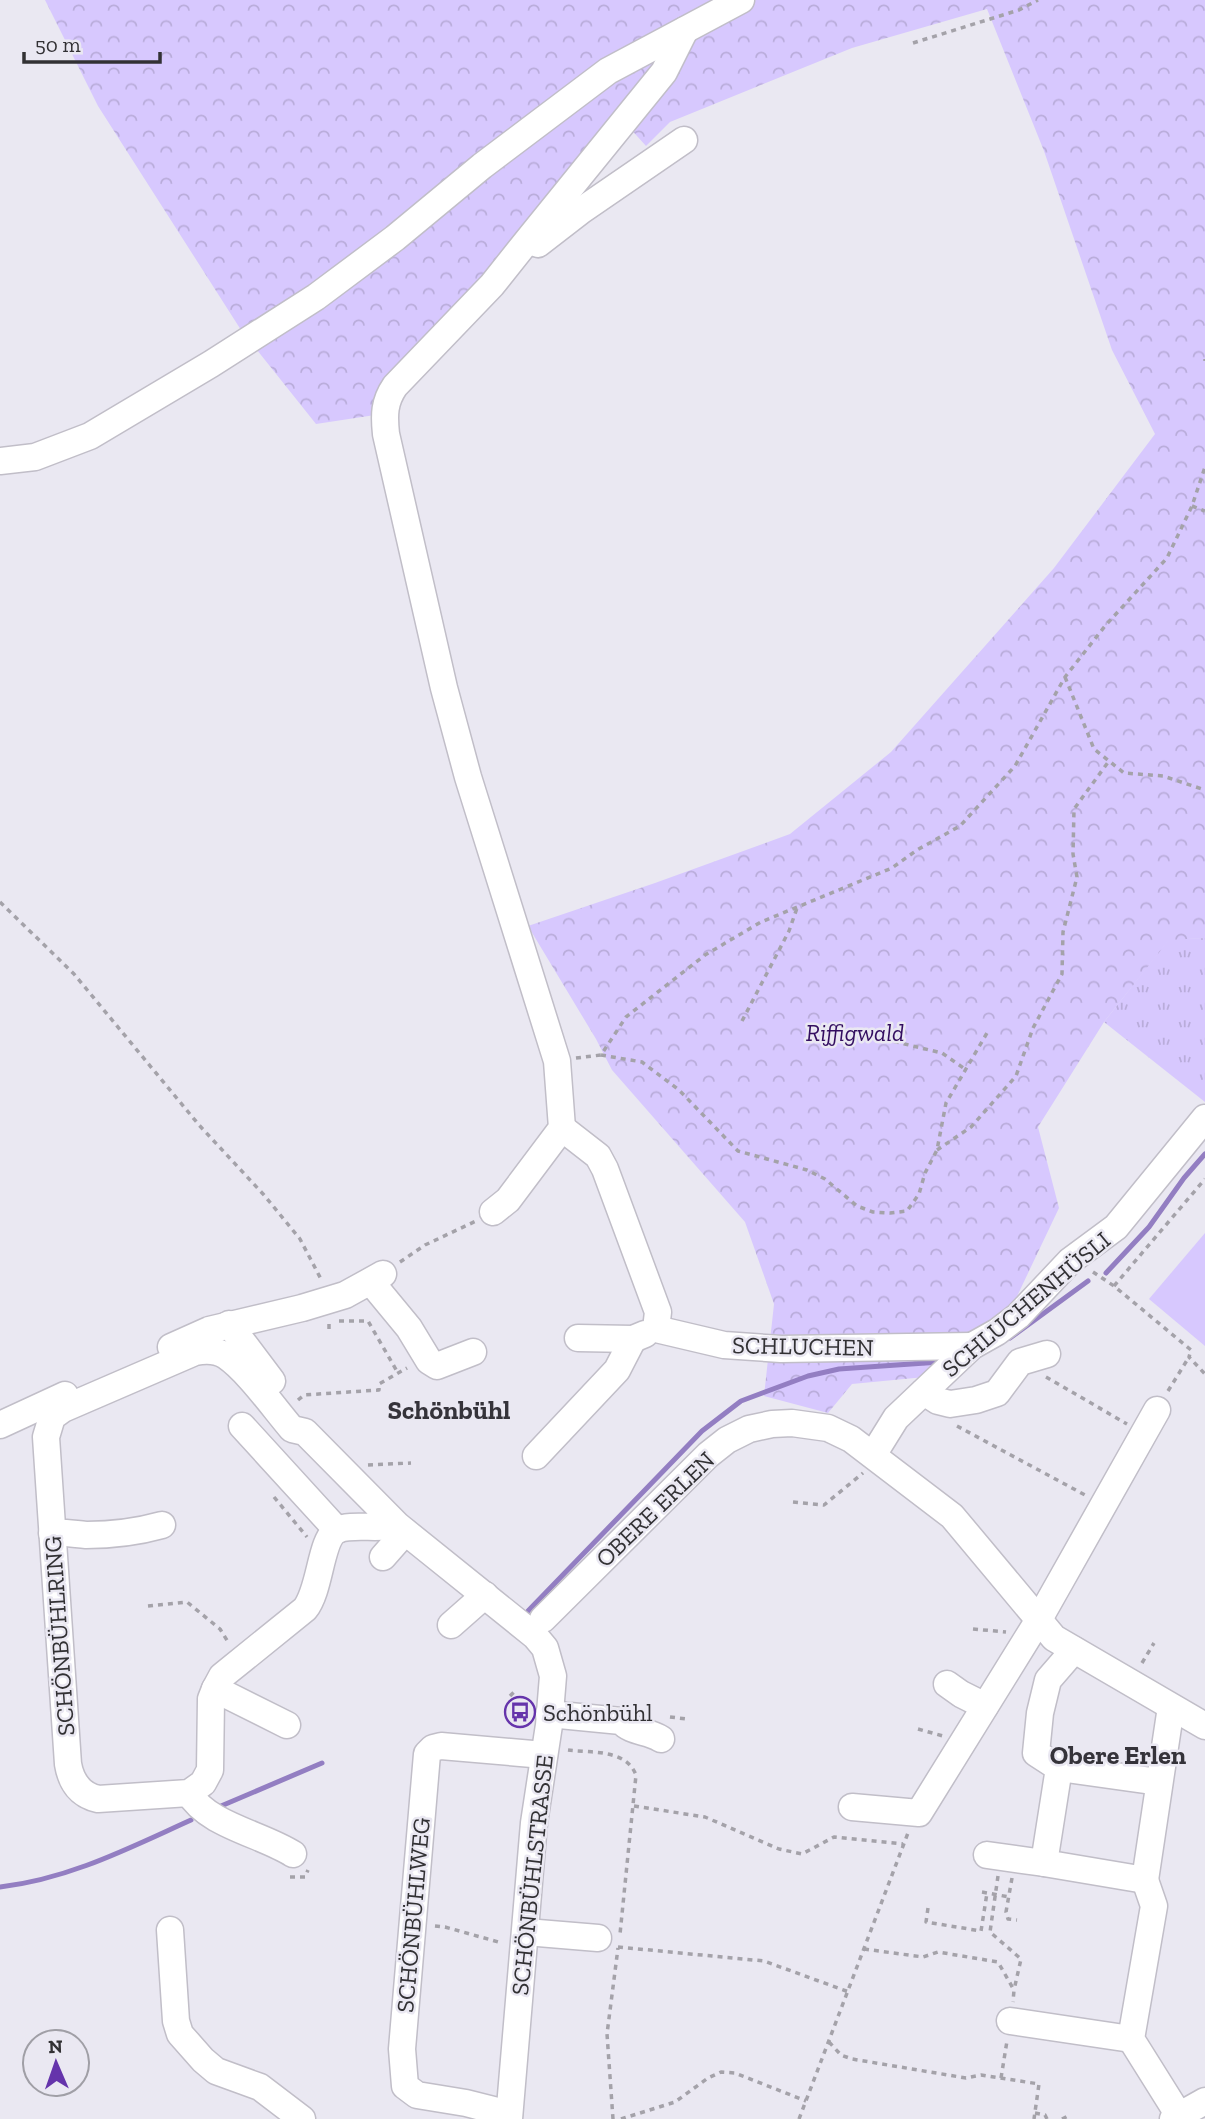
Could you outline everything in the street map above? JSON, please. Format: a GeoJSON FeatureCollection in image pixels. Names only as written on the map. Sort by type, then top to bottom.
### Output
{"type":"FeatureCollection","features":[{"type":"Feature","properties":{"kind":"street"},"geometry":{"type":"LineString","coordinates":[[0,461],[35,457],[90,436],[223,357],[327,289],[395,239],[482,166],[608,72],[741,0]]}},
{"type":"Feature","properties":{"kind":"street"},"geometry":{"type":"LineString","coordinates":[[493,1212],[508,1200],[562,1128],[557,1061],[468,777],[444,688],[386,434],[384,413],[387,397],[395,386],[492,285],[663,72],[685,30]]}},
{"type":"Feature","properties":{"kind":"street"},"geometry":{"type":"LineString","coordinates":[[527,242],[538,243],[684,140]]}},
{"type":"Feature","properties":{"kind":"street","name":"SCHLUCHENHÜSLI"},"geometry":{"type":"LineString","coordinates":[[875,1457],[895,1418],[972,1346],[1018,1316],[1070,1261],[1116,1227],[1205,1118]]}},
{"type":"Feature","properties":{"kind":"street"},"geometry":{"type":"LineString","coordinates":[[536,1456],[617,1370],[658,1312],[605,1169],[598,1156],[562,1128]]}},
{"type":"Feature","properties":{"kind":"street"},"geometry":{"type":"LineString","coordinates":[[0,1425],[209,1330],[302,1308],[326,1314],[345,1296],[377,1278],[427,1357],[437,1366],[473,1352]]}},
{"type":"Feature","properties":{"kind":"street"},"geometry":{"type":"LineString","coordinates":[[229,1324],[303,1423],[305,1432]]}},
{"type":"Feature","properties":{"kind":"street","name":"SCHLUCHEN"},"geometry":{"type":"LineString","coordinates":[[578,1338],[645,1334],[724,1345],[781,1349],[972,1346]]}},
{"type":"Feature","properties":{"kind":"street","name":"SCHÖNBÜHLRING"},"geometry":{"type":"LineString","coordinates":[[189,1793],[98,1799],[85,1795],[72,1781],[77,1766],[52,1532],[46,1437],[52,1417],[63,1409],[186,1355],[208,1350],[224,1354],[292,1429],[305,1432],[401,1529],[477,1589]]}},
{"type":"Feature","properties":{"kind":"street"},"geometry":{"type":"LineString","coordinates":[[925,1392],[938,1401],[950,1404],[976,1400],[997,1393],[1020,1362],[1047,1354]]}},
{"type":"Feature","properties":{"kind":"street"},"geometry":{"type":"LineString","coordinates":[[852,1807],[919,1813],[1038,1621],[1157,1410]]}},
{"type":"Feature","properties":{"kind":"street","name":"OBERE ERLEN"},"geometry":{"type":"LineString","coordinates":[[543,1619],[708,1455],[727,1440],[749,1429],[772,1424],[792,1423],[828,1428],[851,1439],[952,1516],[1054,1638],[1194,1713]]}},
{"type":"Feature","properties":{"kind":"street"},"geometry":{"type":"LineString","coordinates":[[242,1426],[337,1530]]}},
{"type":"Feature","properties":{"kind":"street"},"geometry":{"type":"LineString","coordinates":[[52,1532],[83,1535],[120,1533],[162,1525]]}},
{"type":"Feature","properties":{"kind":"street"},"geometry":{"type":"LineString","coordinates":[[293,1854],[209,1814],[195,1805],[189,1793],[203,1783],[210,1770],[211,1704],[215,1689],[222,1676],[305,1609],[312,1600],[330,1536],[337,1530],[357,1527],[401,1529]]}},
{"type":"Feature","properties":{"kind":"street"},"geometry":{"type":"LineString","coordinates":[[383,1557],[401,1529]]}},
{"type":"Feature","properties":{"kind":"street"},"geometry":{"type":"LineString","coordinates":[[451,1625],[477,1589]]}},
{"type":"Feature","properties":{"kind":"street","name":"SCHÖNBÜHLSTRASSE"},"geometry":{"type":"LineString","coordinates":[[477,1589],[535,1636],[545,1648],[553,1676],[545,1751],[514,1938],[509,2117]]}},
{"type":"Feature","properties":{"kind":"street"},"geometry":{"type":"LineString","coordinates":[[1074,1650],[1048,1680],[1040,1713],[1036,1753],[1059,1768],[1159,1782]]}},
{"type":"Feature","properties":{"kind":"street"},"geometry":{"type":"LineString","coordinates":[[947,1684],[985,1706]]}},
{"type":"Feature","properties":{"kind":"street"},"geometry":{"type":"LineString","coordinates":[[215,1689],[287,1725]]}},
{"type":"Feature","properties":{"kind":"street"},"geometry":{"type":"LineString","coordinates":[[1194,1713],[1159,1782],[1145,1880],[1154,1906],[1131,2039],[1173,2112],[1205,2101]]}},
{"type":"Feature","properties":{"kind":"street"},"geometry":{"type":"LineString","coordinates":[[550,1714],[621,1721],[628,1728],[653,1734],[661,1740]]}},
{"type":"Feature","properties":{"kind":"street","name":"SCHÖNBÜHLWEG"},"geometry":{"type":"LineString","coordinates":[[509,2117],[466,2103],[416,2095],[405,2086],[402,2049],[426,1754],[441,1746],[545,1751]]}},
{"type":"Feature","properties":{"kind":"street"},"geometry":{"type":"LineString","coordinates":[[1044,1863],[1059,1768]]}},
{"type":"Feature","properties":{"kind":"street"},"geometry":{"type":"LineString","coordinates":[[1001,1857],[1145,1880]]}},
{"type":"Feature","properties":{"kind":"street"},"geometry":{"type":"LineString","coordinates":[[170,1930],[176,2021],[180,2034],[216,2071],[260,2087],[302,2119]]}},
{"type":"Feature","properties":{"kind":"street"},"geometry":{"type":"LineString","coordinates":[[514,1938],[608,1942]]}},
{"type":"Feature","properties":{"kind":"street"},"geometry":{"type":"LineString","coordinates":[[1010,2021],[1131,2039]]}},
{"type":"Feature","properties":{"kind":"path"},"geometry":{"type":"LineString","coordinates":[[913,43],[1019,9],[1038,0]]}},
{"type":"Feature","properties":{"kind":"path"},"geometry":{"type":"LineString","coordinates":[[601,1055],[626,1017],[705,955],[761,922],[892,868],[917,850],[960,826],[1015,766],[1065,677],[1105,626],[1167,558],[1192,506],[1205,467]]}},
{"type":"Feature","properties":{"kind":"path"},"geometry":{"type":"LineString","coordinates":[[1192,506],[1205,511]]}},
{"type":"Feature","properties":{"kind":"path"},"geometry":{"type":"LineString","coordinates":[[1065,677],[1094,749],[1124,773],[1163,776],[1205,790]]}},
{"type":"Feature","properties":{"kind":"path"},"geometry":{"type":"LineString","coordinates":[[937,1150],[971,1127],[1016,1076],[1033,1028],[1062,974],[1063,932],[1077,877],[1073,854],[1074,809],[1109,761]]}},
{"type":"Feature","properties":{"kind":"path"},"geometry":{"type":"LineString","coordinates":[[0,902],[74,974],[199,1125],[264,1195],[300,1239],[326,1314],[329,1334]]}},
{"type":"Feature","properties":{"kind":"path"},"geometry":{"type":"LineString","coordinates":[[742,1021],[789,930],[797,908]]}},
{"type":"Feature","properties":{"kind":"path"},"geometry":{"type":"LineString","coordinates":[[855,1032],[942,1053],[965,1069]]}},
{"type":"Feature","properties":{"kind":"path"},"geometry":{"type":"LineString","coordinates":[[557,1061],[601,1055],[642,1062],[679,1090],[738,1151],[807,1170],[825,1179],[858,1206],[873,1212],[890,1213],[906,1211],[919,1194],[925,1173],[937,1150],[946,1103],[987,1033]]}},
{"type":"Feature","properties":{"kind":"path"},"geometry":{"type":"LineString","coordinates":[[1157,1410],[1191,1350],[1114,1286],[1205,1180]]}},
{"type":"Feature","properties":{"kind":"path"},"geometry":{"type":"LineString","coordinates":[[377,1278],[425,1245],[493,1212]]}},
{"type":"Feature","properties":{"kind":"path"},"geometry":{"type":"LineString","coordinates":[[326,1314],[368,1321],[398,1373]]}},
{"type":"Feature","properties":{"kind":"path"},"geometry":{"type":"LineString","coordinates":[[299,1399],[304,1395],[379,1390],[379,1384],[427,1357]]}},
{"type":"Feature","properties":{"kind":"path"},"geometry":{"type":"LineString","coordinates":[[1189,1357],[1205,1374]]}},
{"type":"Feature","properties":{"kind":"path"},"geometry":{"type":"LineString","coordinates":[[1020,1362],[1134,1428]]}},
{"type":"Feature","properties":{"kind":"path"},"geometry":{"type":"LineString","coordinates":[[950,1404],[948,1421],[1093,1499]]}},
{"type":"Feature","properties":{"kind":"path"},"geometry":{"type":"LineString","coordinates":[[793,1502],[824,1505],[875,1457]]}},
{"type":"Feature","properties":{"kind":"path"},"geometry":{"type":"LineString","coordinates":[[364,1469],[368,1465],[411,1463]]}},
{"type":"Feature","properties":{"kind":"path"},"geometry":{"type":"LineString","coordinates":[[148,1606],[187,1602],[220,1629],[240,1662]]}},
{"type":"Feature","properties":{"kind":"path"},"geometry":{"type":"LineString","coordinates":[[973,1629],[1013,1632]]}},
{"type":"Feature","properties":{"kind":"path"},"geometry":{"type":"LineString","coordinates":[[1151,1668],[1142,1663],[1154,1643]]}},
{"type":"Feature","properties":{"kind":"path"},"geometry":{"type":"LineString","coordinates":[[510,1696],[516,1690]]}},
{"type":"Feature","properties":{"kind":"path"},"geometry":{"type":"LineString","coordinates":[[545,1751],[620,1756],[627,1761],[636,1775],[634,1806],[608,1942],[607,2034],[613,2119]]}},
{"type":"Feature","properties":{"kind":"path"},"geometry":{"type":"LineString","coordinates":[[634,1806],[705,1817],[779,1849],[802,1854],[834,1837],[903,1844]]}},
{"type":"Feature","properties":{"kind":"path"},"geometry":{"type":"LineString","coordinates":[[799,2119],[903,1844],[919,1813]]}},
{"type":"Feature","properties":{"kind":"path"},"geometry":{"type":"LineString","coordinates":[[1001,1857],[990,1932],[1021,1959],[1001,2078]]}},
{"type":"Feature","properties":{"kind":"path"},"geometry":{"type":"LineString","coordinates":[[1001,1857],[1009,1897],[1006,1916],[1017,1920]]}},
{"type":"Feature","properties":{"kind":"path"},"geometry":{"type":"LineString","coordinates":[[928,1908],[926,1922],[981,1931],[984,1893],[1009,1897]]}},
{"type":"Feature","properties":{"kind":"path"},"geometry":{"type":"LineString","coordinates":[[412,1925],[445,1927],[514,1938]]}},
{"type":"Feature","properties":{"kind":"path"},"geometry":{"type":"LineString","coordinates":[[608,1942],[764,1961],[849,1992]]}},
{"type":"Feature","properties":{"kind":"path"},"geometry":{"type":"LineString","coordinates":[[864,1949],[923,1957],[939,1952],[998,1962],[1014,1990]]}},
{"type":"Feature","properties":{"kind":"path"},"geometry":{"type":"LineString","coordinates":[[829,2042],[841,2055],[852,2059],[966,2078],[981,2075],[1039,2084],[1034,2119]]}},
{"type":"Feature","properties":{"kind":"path"},"geometry":{"type":"LineString","coordinates":[[621,2119],[675,2102],[721,2072],[735,2073],[806,2101]]}},
{"type":"Feature","properties":{"kind":"path"},"geometry":{"type":"LineString","coordinates":[[1035,2113],[1045,2115],[1047,2119]]}},
{"type":"Feature","properties":{"kind":"path"},"geometry":{"type":"LineString","coordinates":[[1062,2119],[1069,2116]]}},
{"type":"Feature","properties":{"kind":"green space"},"geometry":{"type":"Polygon","coordinates":[[[45,0],[734,0],[662,64],[375,415],[316,424],[241,330],[98,106],[45,0]]]}},
{"type":"Feature","properties":{"kind":"green space","name":"Riffigwald"},"geometry":{"type":"Polygon","coordinates":[[[756,0],[1205,0],[1205,938],[1169,940],[1104,1022],[1038,1127],[1059,1208],[1010,1311],[925,1377],[852,1384],[828,1413],[764,1396],[774,1304],[745,1222],[612,1070],[528,926],[790,834],[891,752],[1054,568],[1155,434],[1112,350],[1044,151],[987,9],[852,48],[670,122],[646,146],[628,126],[695,38],[756,0]]]}},
{"type":"Feature","properties":{"kind":"green space"},"geometry":{"type":"Polygon","coordinates":[[[1205,938],[1205,1102],[1104,1022],[1169,939],[1205,938]]]}},
{"type":"Feature","properties":{"kind":"green space"},"geometry":{"type":"Polygon","coordinates":[[[1205,1233],[1205,1346],[1149,1299],[1205,1233]]]}},
{"type":"Feature","properties":{"kind":"waterway"},"geometry":{"type":"LineString","coordinates":[[1106,1273],[1149,1227],[1205,1154]]}},
{"type":"Feature","properties":{"kind":"waterway"},"geometry":{"type":"LineString","coordinates":[[1010,1338],[1088,1281]]}},
{"type":"Feature","properties":{"kind":"waterway"},"geometry":{"type":"LineString","coordinates":[[528,1611],[702,1431],[741,1401],[808,1376],[839,1369],[940,1362]]}},
{"type":"Feature","properties":{"kind":"waterway"},"geometry":{"type":"LineString","coordinates":[[221,1806],[322,1763]]}},
{"type":"Feature","properties":{"kind":"waterway"},"geometry":{"type":"LineString","coordinates":[[0,1887],[74,1870],[191,1820]]}},
{"type":"Feature","properties":{"kind":"place","name":"Schönbühl"},"geometry":{"type":"Point","coordinates":[520,1712]}},
{"type":"Feature","properties":{"kind":"district","name":"Schönbühl"},"geometry":{"type":"Point","coordinates":[449,1410]}},
{"type":"Feature","properties":{"kind":"district","name":"Obere Erlen"},"geometry":{"type":"Point","coordinates":[1118,1755]}}]}
